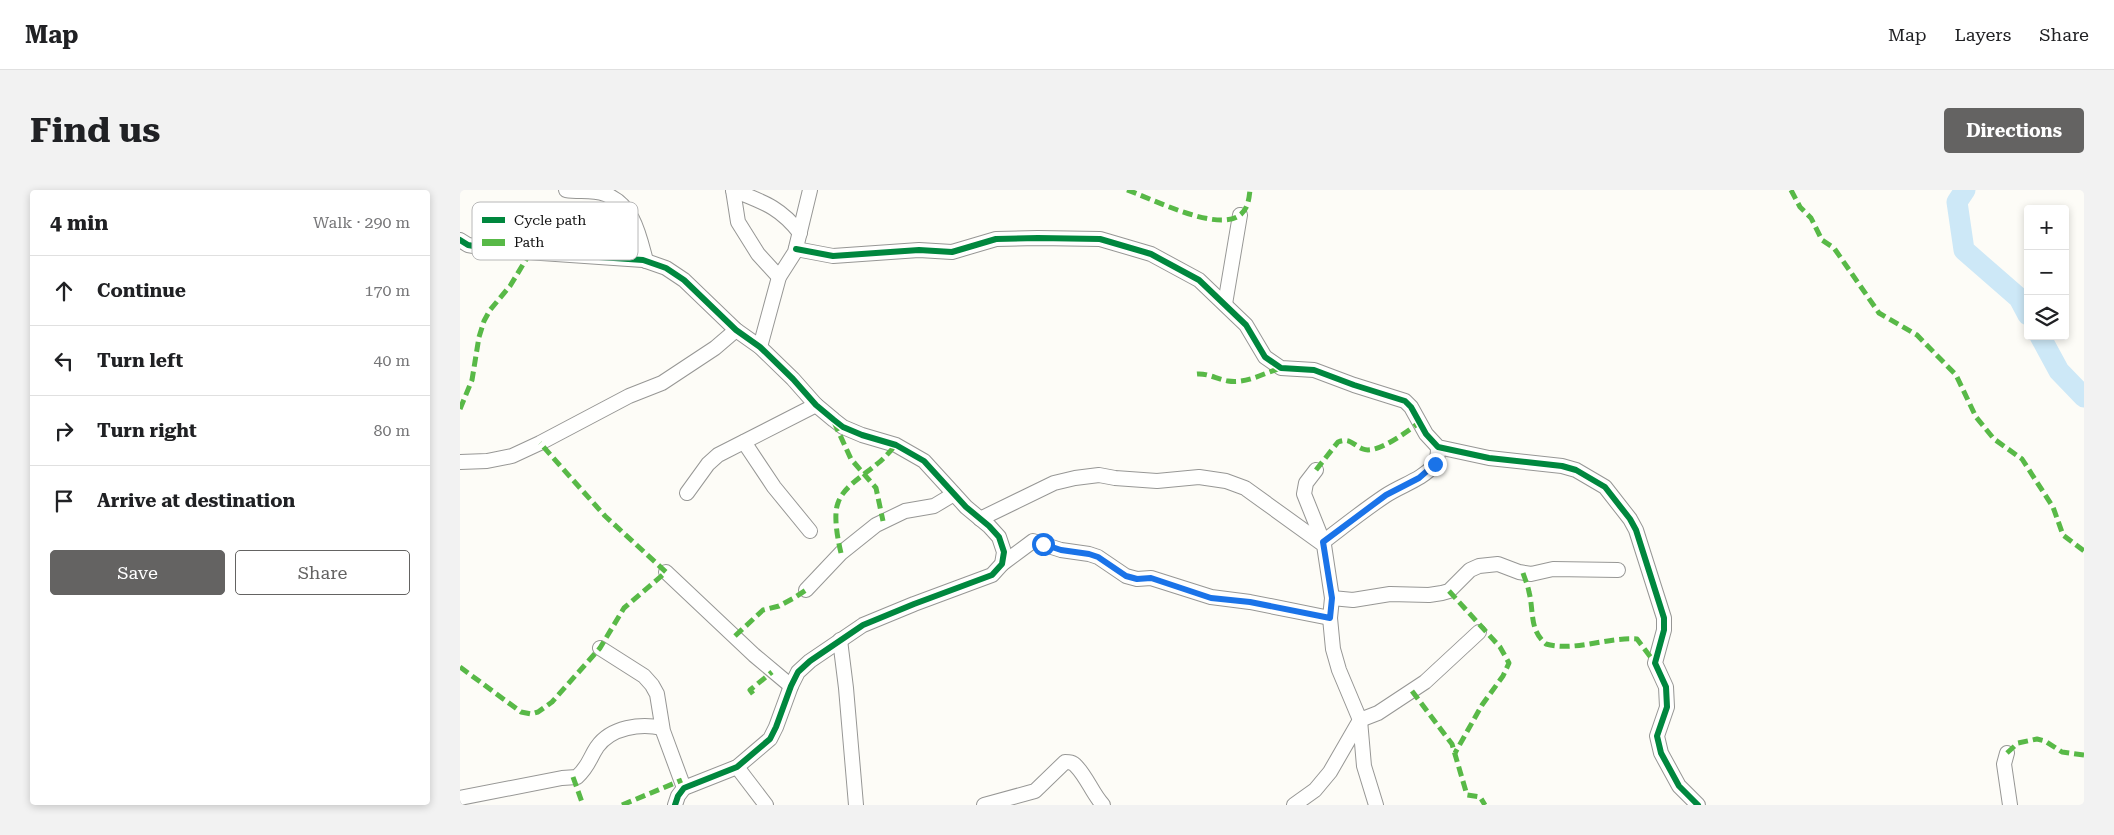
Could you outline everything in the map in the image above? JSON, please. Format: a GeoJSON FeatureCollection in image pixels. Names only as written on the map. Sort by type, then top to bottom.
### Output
{"type":"FeatureCollection","features":[{"type":"Feature","properties":{"kind":"street"},"geometry":{"type":"LineString","coordinates":[[566,190],[600,193],[618,202]]}},
{"type":"Feature","properties":{"kind":"street"},"geometry":{"type":"LineString","coordinates":[[733,190],[774,208],[788,218],[800,233]]}},
{"type":"Feature","properties":{"kind":"street"},"geometry":{"type":"LineString","coordinates":[[733,190],[738,222],[758,254],[779,277]]}},
{"type":"Feature","properties":{"kind":"street"},"geometry":{"type":"LineString","coordinates":[[760,347],[779,277],[796,249],[810,190]]}},
{"type":"Feature","properties":{"kind":"street"},"geometry":{"type":"LineString","coordinates":[[1225,304],[1240,215]]}},
{"type":"Feature","properties":{"kind":"street"},"geometry":{"type":"LineString","coordinates":[[638,230],[646,261]]}},
{"type":"Feature","properties":{"kind":"street"},"geometry":{"type":"LineString","coordinates":[[796,249],[833,256],[919,250],[952,252],[996,240],[1038,238],[1100,239],[1151,254],[1199,280],[1246,325],[1265,357],[1281,368],[1314,370],[1368,390],[1405,401],[1411,407],[1426,434],[1438,447],[1489,458],[1562,466],[1576,470],[1605,487],[1630,519],[1638,537],[1664,618],[1664,630],[1655,662],[1666,687],[1667,707],[1657,736],[1661,753],[1679,786],[1698,805]]}},
{"type":"Feature","properties":{"kind":"street"},"geometry":{"type":"LineString","coordinates":[[460,240],[472,246]]}},
{"type":"Feature","properties":{"kind":"street"},"geometry":{"type":"LineString","coordinates":[[632,260],[646,261],[666,268],[684,280],[736,330],[760,347],[793,379],[816,405],[844,427],[862,435],[896,444],[924,461],[954,494],[999,537],[1004,552],[1002,564]]}},
{"type":"Feature","properties":{"kind":"street"},"geometry":{"type":"LineString","coordinates":[[460,462],[487,461],[512,456],[540,443],[629,396],[662,383],[715,348],[736,330]]}},
{"type":"Feature","properties":{"kind":"street"},"geometry":{"type":"LineString","coordinates":[[687,493],[708,464],[718,455],[816,405]]}},
{"type":"Feature","properties":{"kind":"street"},"geometry":{"type":"LineString","coordinates":[[744,442],[774,487],[810,531]]}},
{"type":"Feature","properties":{"kind":"street"},"geometry":{"type":"LineString","coordinates":[[1324,543],[1386,495],[1419,478],[1435,464],[1438,457],[1438,447]]}},
{"type":"Feature","properties":{"kind":"street"},"geometry":{"type":"LineString","coordinates":[[1316,470],[1306,483],[1304,494],[1324,543],[1332,598],[1330,618],[1333,649],[1339,670],[1360,720],[1364,766],[1376,805]]}},
{"type":"Feature","properties":{"kind":"street"},"geometry":{"type":"LineString","coordinates":[[980,519],[1054,483],[1076,478],[1099,474],[1115,478],[1157,481],[1198,477],[1226,481],[1245,488],[1324,543]]}},
{"type":"Feature","properties":{"kind":"street"},"geometry":{"type":"LineString","coordinates":[[806,590],[841,553],[876,525],[906,510],[934,506],[954,494]]}},
{"type":"Feature","properties":{"kind":"street"},"geometry":{"type":"LineString","coordinates":[[675,805],[678,796],[684,788],[737,767],[770,739],[776,728],[791,686],[798,672],[804,666],[863,625],[992,574],[1002,564],[1034,542],[1061,550],[1089,554],[1098,557],[1126,576],[1137,579],[1151,578],[1211,598],[1250,602],[1330,618]]}},
{"type":"Feature","properties":{"kind":"street"},"geometry":{"type":"LineString","coordinates":[[1332,598],[1353,600],[1390,594],[1429,595],[1449,591],[1470,570],[1479,566],[1498,564],[1519,572],[1532,574],[1553,569],[1566,571],[1618,570]]}},
{"type":"Feature","properties":{"kind":"street"},"geometry":{"type":"LineString","coordinates":[[666,572],[766,666],[791,686]]}},
{"type":"Feature","properties":{"kind":"street"},"geometry":{"type":"LineString","coordinates":[[1294,805],[1315,790],[1330,772],[1360,720],[1378,713],[1425,682],[1479,632]]}},
{"type":"Feature","properties":{"kind":"street"},"geometry":{"type":"LineString","coordinates":[[840,640],[856,805]]}},
{"type":"Feature","properties":{"kind":"street"},"geometry":{"type":"LineString","coordinates":[[600,648],[644,676],[652,685],[657,694],[662,728],[684,788]]}},
{"type":"Feature","properties":{"kind":"street"},"geometry":{"type":"LineString","coordinates":[[460,798],[577,776],[590,762],[596,748],[615,733],[639,725],[662,728]]}},
{"type":"Feature","properties":{"kind":"street"},"geometry":{"type":"LineString","coordinates":[[2007,754],[2004,764],[2010,805]]}},
{"type":"Feature","properties":{"kind":"street"},"geometry":{"type":"LineString","coordinates":[[984,805],[1035,791],[1065,762],[1075,765],[1092,792],[1103,805]]}},
{"type":"Feature","properties":{"kind":"street"},"geometry":{"type":"LineString","coordinates":[[737,767],[766,805]]}},
{"type":"Feature","properties":{"kind":"waterway"},"geometry":{"type":"LineString","coordinates":[[1965,190],[1957,202],[1964,250],[2019,298],[2024,307]]}},
{"type":"Feature","properties":{"kind":"waterway"},"geometry":{"type":"LineString","coordinates":[[2042,340],[2059,371],[2084,397]]}},
{"type":"Feature","properties":{"kind":"marked path"},"geometry":{"type":"LineString","coordinates":[[1127,190],[1184,212],[1216,220],[1230,219],[1243,213],[1249,200],[1250,190]]}},
{"type":"Feature","properties":{"kind":"marked path"},"geometry":{"type":"LineString","coordinates":[[1791,190],[1800,207],[1811,218],[1822,240],[1834,248],[1879,313],[1917,335],[1956,375],[1976,417],[1994,439],[2022,459],[2053,507],[2063,535],[2084,551]]}},
{"type":"Feature","properties":{"kind":"marked path"},"geometry":{"type":"LineString","coordinates":[[460,409],[472,380],[479,337],[484,321],[490,310],[510,286],[526,260]]}},
{"type":"Feature","properties":{"kind":"marked path"},"geometry":{"type":"LineString","coordinates":[[1197,374],[1205,374],[1235,382],[1248,380],[1281,368]]}},
{"type":"Feature","properties":{"kind":"marked path"},"geometry":{"type":"LineString","coordinates":[[834,422],[851,459],[876,488],[883,521]]}},
{"type":"Feature","properties":{"kind":"marked path"},"geometry":{"type":"LineString","coordinates":[[1316,470],[1338,442],[1346,440],[1369,450],[1393,441],[1420,422]]}},
{"type":"Feature","properties":{"kind":"marked path"},"geometry":{"type":"LineString","coordinates":[[460,667],[521,712],[531,714],[538,712],[552,702],[600,648],[624,608],[666,572],[605,516],[540,443]]}},
{"type":"Feature","properties":{"kind":"marked path"},"geometry":{"type":"LineString","coordinates":[[841,553],[836,521],[838,503],[841,497],[849,487],[880,462],[896,445]]}},
{"type":"Feature","properties":{"kind":"marked path"},"geometry":{"type":"LineString","coordinates":[[1523,573],[1529,590],[1534,626],[1546,644],[1568,646],[1637,639],[1655,663]]}},
{"type":"Feature","properties":{"kind":"marked path"},"geometry":{"type":"LineString","coordinates":[[735,636],[763,610],[779,606],[806,590]]}},
{"type":"Feature","properties":{"kind":"marked path"},"geometry":{"type":"LineString","coordinates":[[1449,591],[1500,647],[1509,663],[1503,676],[1482,705],[1455,753]]}},
{"type":"Feature","properties":{"kind":"marked path"},"geometry":{"type":"LineString","coordinates":[[753,694],[750,690],[772,672]]}},
{"type":"Feature","properties":{"kind":"marked path"},"geometry":{"type":"LineString","coordinates":[[1412,691],[1452,744],[1467,795],[1480,797],[1485,805]]}},
{"type":"Feature","properties":{"kind":"marked path"},"geometry":{"type":"LineString","coordinates":[[2007,753],[2018,743],[2037,739],[2045,741],[2062,752],[2084,755]]}},
{"type":"Feature","properties":{"kind":"marked path"},"geometry":{"type":"LineString","coordinates":[[573,777],[583,805]]}},
{"type":"Feature","properties":{"kind":"marked path"},"geometry":{"type":"LineString","coordinates":[[622,805],[682,780]]}},
{"type":"Feature","properties":{"kind":"cycle path"},"geometry":{"type":"LineString","coordinates":[[796,249],[833,256],[919,250],[952,252],[996,239],[1038,238],[1100,239],[1151,254],[1199,280],[1246,325],[1265,357],[1281,368],[1314,370],[1405,401],[1411,407],[1426,434],[1438,447],[1489,458],[1562,466],[1576,470],[1605,487],[1630,519],[1636,530],[1664,618],[1664,630],[1655,663],[1666,687],[1667,707],[1657,736],[1661,753],[1679,786],[1698,805]]}},
{"type":"Feature","properties":{"kind":"cycle path"},"geometry":{"type":"LineString","coordinates":[[460,240],[472,246]]}},
{"type":"Feature","properties":{"kind":"cycle path"},"geometry":{"type":"LineString","coordinates":[[638,260],[666,268],[684,280],[736,330],[760,347],[793,379],[816,405],[843,427],[896,445],[924,461],[966,507],[999,537],[1004,552],[1002,564],[992,575],[863,625],[810,661],[798,672],[770,739],[737,767],[684,788],[678,796],[675,805]]}},
{"type":"Feature","properties":{"kind":"route"},"geometry":{"type":"LineString","coordinates":[[1043,544],[1061,550],[1081,551],[1098,557],[1126,576],[1137,579],[1151,578],[1161,580],[1211,598],[1250,602],[1330,618],[1332,598],[1323,542],[1386,495],[1419,478],[1435,464]]}}]}
